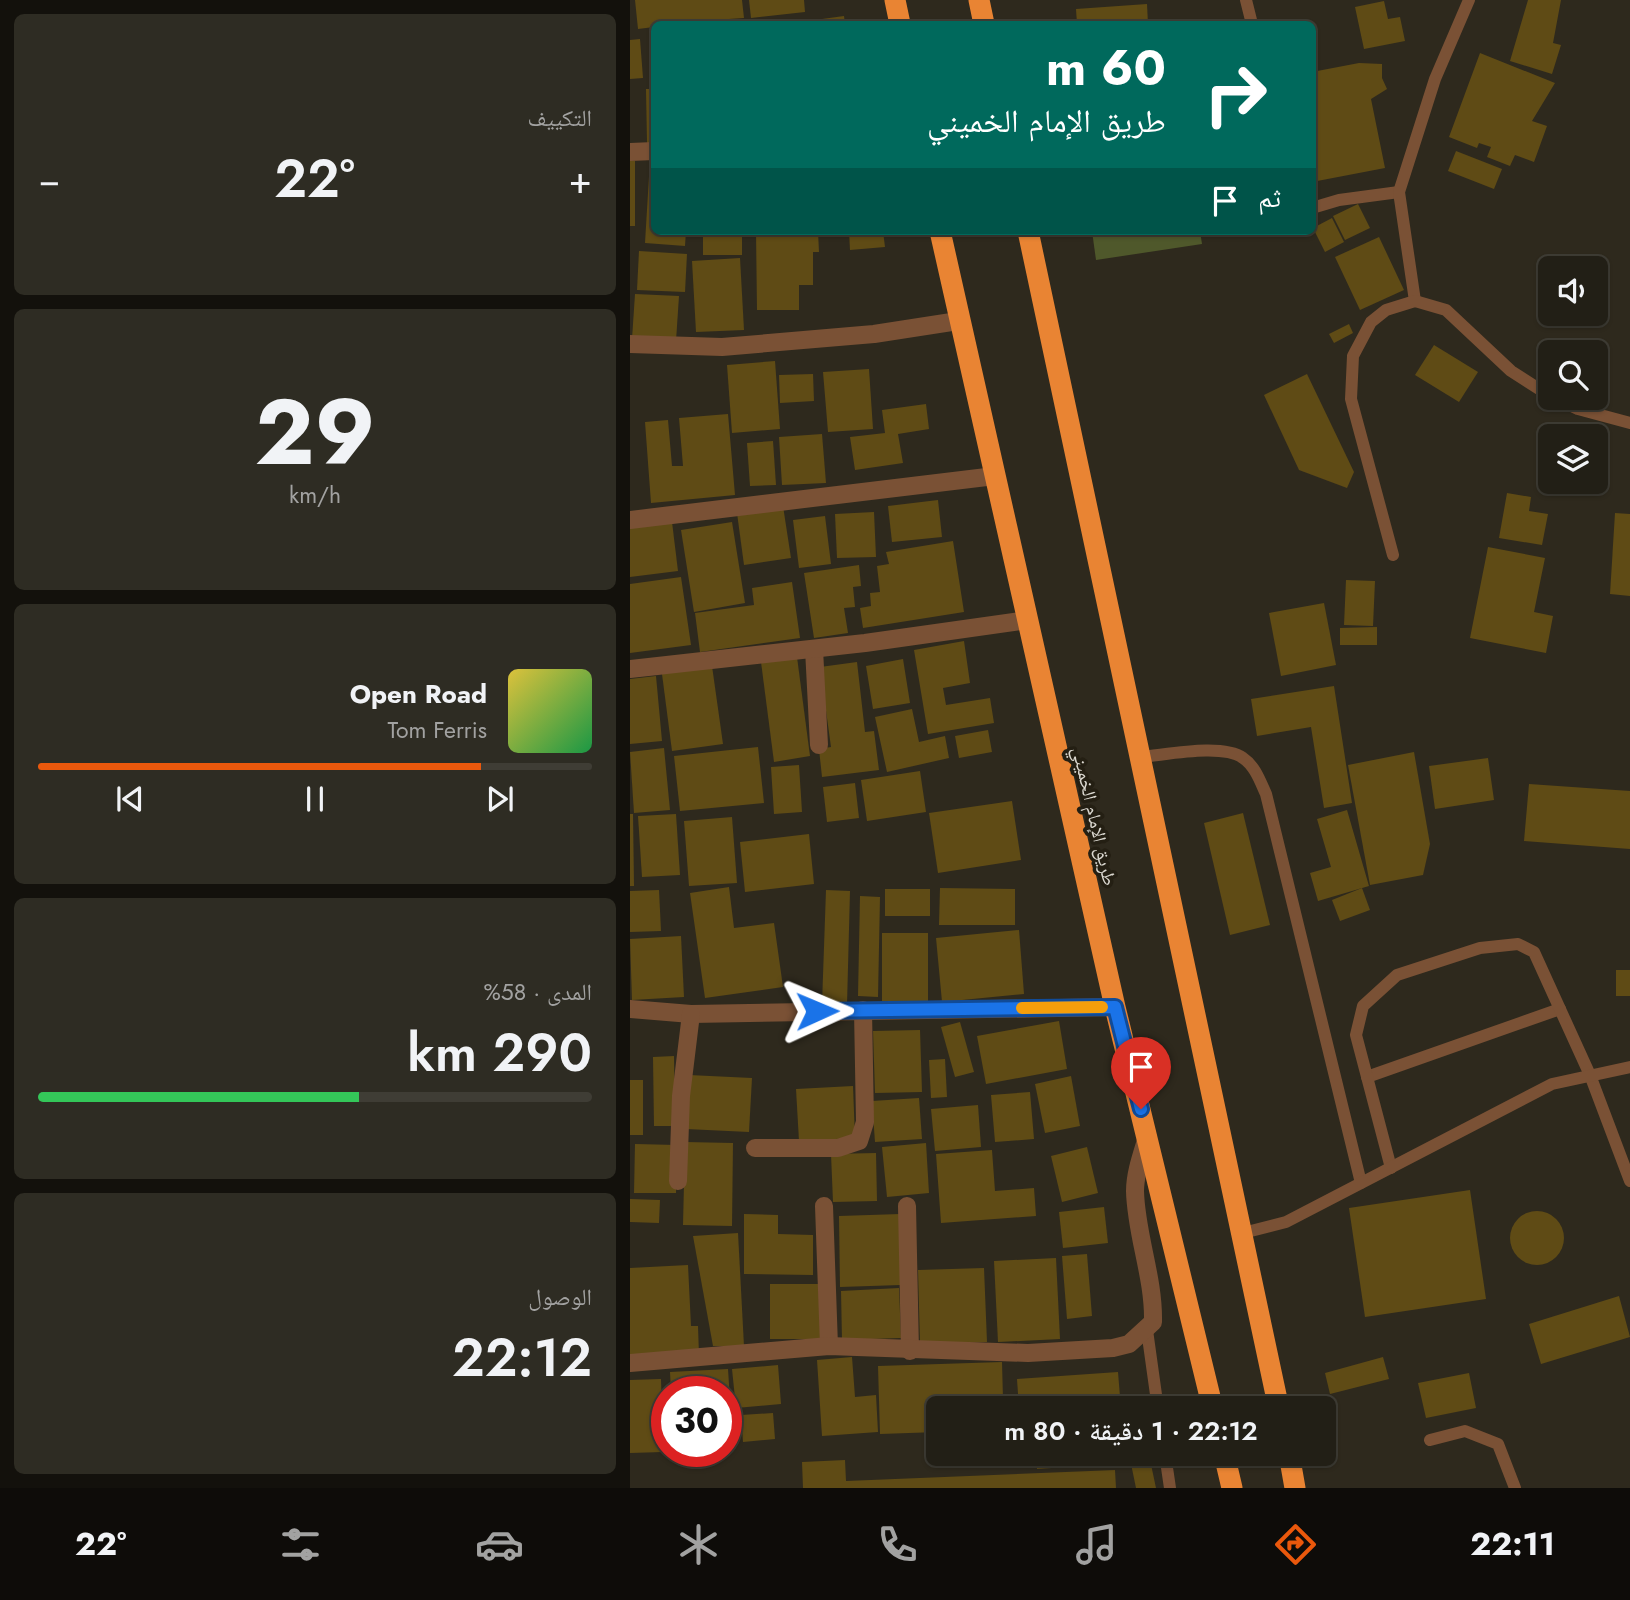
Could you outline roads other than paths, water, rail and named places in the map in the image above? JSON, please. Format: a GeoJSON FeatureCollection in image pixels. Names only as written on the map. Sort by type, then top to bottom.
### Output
{"type":"FeatureCollection","features":[{"type":"Feature","properties":{"kind":"highway"},"geometry":{"type":"LineString","coordinates":[[895,0],[899,21]]}},
{"type":"Feature","properties":{"kind":"highway"},"geometry":{"type":"LineString","coordinates":[[979,0],[983,21]]}},
{"type":"Feature","properties":{"kind":"highway","name":"طريق الإمام الخميني"},"geometry":{"type":"LineString","coordinates":[[941,235],[958,321],[1115,1007],[1210,1396]]}},
{"type":"Feature","properties":{"kind":"highway"},"geometry":{"type":"LineString","coordinates":[[1029,235],[1276,1396]]}},
{"type":"Feature","properties":{"kind":"highway"},"geometry":{"type":"LineString","coordinates":[[1227,1466],[1232,1488]]}},
{"type":"Feature","properties":{"kind":"highway"},"geometry":{"type":"LineString","coordinates":[[1291,1466],[1295,1488]]}},
{"type":"Feature","properties":{"kind":"street"},"geometry":{"type":"LineString","coordinates":[[630,152],[651,151]]}},
{"type":"Feature","properties":{"kind":"street"},"geometry":{"type":"LineString","coordinates":[[630,344],[722,346],[874,334],[958,321]]}},
{"type":"Feature","properties":{"kind":"street"},"geometry":{"type":"LineString","coordinates":[[630,520],[995,476]]}},
{"type":"Feature","properties":{"kind":"street"},"geometry":{"type":"LineString","coordinates":[[630,669],[814,649],[1028,620]]}},
{"type":"Feature","properties":{"kind":"street"},"geometry":{"type":"LineString","coordinates":[[814,649],[819,745]]}},
{"type":"Feature","properties":{"kind":"street"},"geometry":{"type":"LineString","coordinates":[[630,1009],[691,1014],[1115,1007]]}},
{"type":"Feature","properties":{"kind":"street"},"geometry":{"type":"LineString","coordinates":[[755,1148],[838,1148],[859,1141],[865,1122],[863,1010]]}},
{"type":"Feature","properties":{"kind":"street"},"geometry":{"type":"LineString","coordinates":[[678,1181],[681,1096],[691,1014]]}},
{"type":"Feature","properties":{"kind":"street"},"geometry":{"type":"LineString","coordinates":[[630,1363],[830,1346],[910,1351],[1028,1353],[1113,1348],[1129,1344],[1153,1322],[1153,1301],[1135,1188],[1147,1135]]}},
{"type":"Feature","properties":{"kind":"street"},"geometry":{"type":"LineString","coordinates":[[824,1206],[830,1346]]}},
{"type":"Feature","properties":{"kind":"street"},"geometry":{"type":"LineString","coordinates":[[907,1206],[910,1351]]}},
{"type":"Feature","properties":{"kind":"lane"},"geometry":{"type":"LineString","coordinates":[[1246,0],[1251,21]]}},
{"type":"Feature","properties":{"kind":"lane"},"geometry":{"type":"LineString","coordinates":[[1415,301],[1399,192],[1434,79],[1469,0]]}},
{"type":"Feature","properties":{"kind":"lane"},"geometry":{"type":"LineString","coordinates":[[1316,207],[1339,200],[1399,192]]}},
{"type":"Feature","properties":{"kind":"lane"},"geometry":{"type":"LineString","coordinates":[[1393,555],[1356,424],[1350,380],[1353,356],[1371,322],[1386,310],[1415,301],[1446,310],[1511,371],[1538,388]]}},
{"type":"Feature","properties":{"kind":"lane"},"geometry":{"type":"LineString","coordinates":[[1582,410],[1630,423]]}},
{"type":"Feature","properties":{"kind":"lane"},"geometry":{"type":"LineString","coordinates":[[1140,757],[1223,750],[1242,757],[1256,772],[1266,794],[1361,1183]]}},
{"type":"Feature","properties":{"kind":"lane"},"geometry":{"type":"LineString","coordinates":[[1391,1168],[1356,1035],[1363,1006],[1397,975],[1480,948],[1518,944],[1534,952],[1590,1075],[1630,1181]]}},
{"type":"Feature","properties":{"kind":"lane"},"geometry":{"type":"LineString","coordinates":[[1367,1077],[1560,1009]]}},
{"type":"Feature","properties":{"kind":"lane"},"geometry":{"type":"LineString","coordinates":[[1243,1233],[1286,1222],[1552,1084],[1630,1068]]}},
{"type":"Feature","properties":{"kind":"lane"},"geometry":{"type":"LineString","coordinates":[[1147,1330],[1156,1396]]}},
{"type":"Feature","properties":{"kind":"lane"},"geometry":{"type":"LineString","coordinates":[[1430,1440],[1465,1431],[1498,1444],[1515,1488]]}},
{"type":"Feature","properties":{"kind":"lane"},"geometry":{"type":"LineString","coordinates":[[1167,1466],[1170,1488]]}}]}
